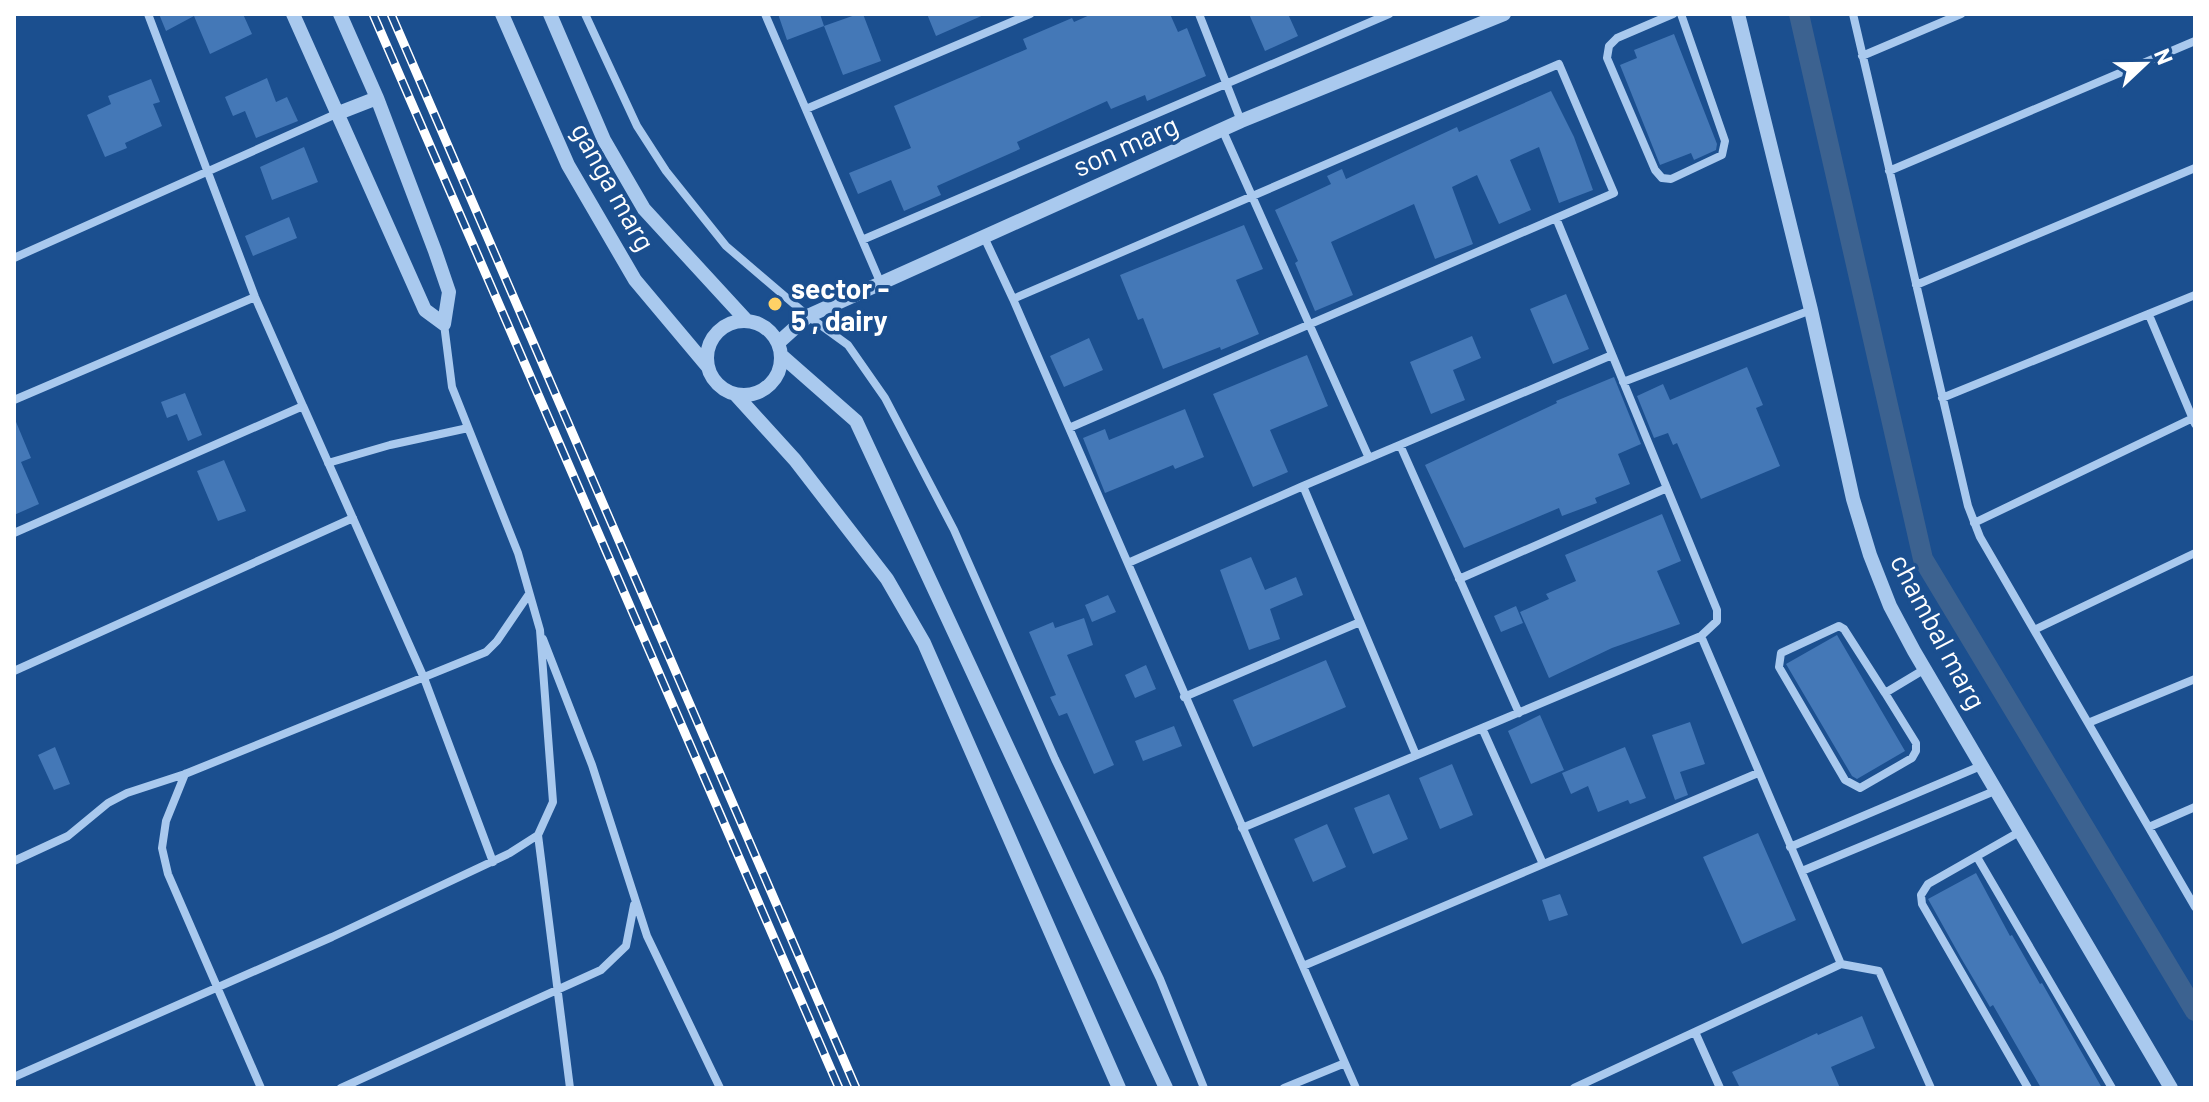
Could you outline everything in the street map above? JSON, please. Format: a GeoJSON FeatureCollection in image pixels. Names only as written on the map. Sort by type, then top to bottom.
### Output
{"type":"FeatureCollection","features":[{"type":"Feature","properties":{"kind":"street"},"geometry":{"type":"LineString","coordinates":[[148,14],[255,297],[424,678],[493,862]]}},
{"type":"Feature","properties":{"kind":"street"},"geometry":{"type":"LineString","coordinates":[[293,14],[425,310],[444,324]]}},
{"type":"Feature","properties":{"kind":"street"},"geometry":{"type":"LineString","coordinates":[[340,14],[377,98],[449,292],[444,324],[452,387],[518,553],[540,630],[592,765],[647,936],[720,1088]]}},
{"type":"Feature","properties":{"kind":"street","name":"ganga marg"},"geometry":{"type":"LineString","coordinates":[[502,14],[568,165],[635,280],[708,367]]}},
{"type":"Feature","properties":{"kind":"street","name":"ganga marg"},"geometry":{"type":"LineString","coordinates":[[550,14],[604,140],[644,209],[746,320]]}},
{"type":"Feature","properties":{"kind":"street"},"geometry":{"type":"LineString","coordinates":[[585,14],[637,126],[666,171],[726,246],[808,316],[848,345],[885,398],[954,530],[1032,708],[1160,979],[1204,1088]]}},
{"type":"Feature","properties":{"kind":"street"},"geometry":{"type":"LineString","coordinates":[[765,14],[881,284]]}},
{"type":"Feature","properties":{"kind":"street"},"geometry":{"type":"LineString","coordinates":[[806,109],[1030,14]]}},
{"type":"Feature","properties":{"kind":"street"},"geometry":{"type":"LineString","coordinates":[[1199,14],[1241,121]]}},
{"type":"Feature","properties":{"kind":"street"},"geometry":{"type":"LineString","coordinates":[[862,240],[1389,14]]}},
{"type":"Feature","properties":{"kind":"street","name":"son marg"},"geometry":{"type":"LineString","coordinates":[[780,349],[808,316],[1222,129],[1504,14]]}},
{"type":"Feature","properties":{"kind":"street"},"geometry":{"type":"LineString","coordinates":[[1673,14],[1617,38],[1609,46],[1607,58],[1655,170],[1662,178],[1671,179],[1722,155],[1725,148],[1681,14]]}},
{"type":"Feature","properties":{"kind":"street","name":"chambal marg"},"geometry":{"type":"LineString","coordinates":[[1738,14],[1811,310],[1853,499],[1890,606],[2171,1088]]}},
{"type":"Feature","properties":{"kind":"street"},"geometry":{"type":"LineString","coordinates":[[1853,14],[1974,523],[2195,907]]}},
{"type":"Feature","properties":{"kind":"street"},"geometry":{"type":"LineString","coordinates":[[1862,56],[1961,14]]}},
{"type":"Feature","properties":{"kind":"street"},"geometry":{"type":"LineString","coordinates":[[1889,171],[2195,41]]}},
{"type":"Feature","properties":{"kind":"street"},"geometry":{"type":"LineString","coordinates":[[1013,299],[1559,64],[1614,193],[1069,428]]}},
{"type":"Feature","properties":{"kind":"street"},"geometry":{"type":"LineString","coordinates":[[14,258],[377,98]]}},
{"type":"Feature","properties":{"kind":"street"},"geometry":{"type":"LineString","coordinates":[[1222,129],[1369,458]]}},
{"type":"Feature","properties":{"kind":"street"},"geometry":{"type":"LineString","coordinates":[[1916,285],[2195,168]]}},
{"type":"Feature","properties":{"kind":"street"},"geometry":{"type":"LineString","coordinates":[[1242,828],[1701,636],[1717,621],[1717,610],[1556,218]]}},
{"type":"Feature","properties":{"kind":"street"},"geometry":{"type":"LineString","coordinates":[[984,237],[1356,1088]]}},
{"type":"Feature","properties":{"kind":"street"},"geometry":{"type":"LineString","coordinates":[[1942,398],[2195,295]]}},
{"type":"Feature","properties":{"kind":"street"},"geometry":{"type":"LineString","coordinates":[[14,400],[255,297]]}},
{"type":"Feature","properties":{"kind":"street"},"geometry":{"type":"LineString","coordinates":[[1623,382],[1811,310]]}},
{"type":"Feature","properties":{"kind":"street"},"geometry":{"type":"LineString","coordinates":[[1974,523],[2194,421],[2149,315]]}},
{"type":"Feature","properties":{"kind":"street"},"geometry":{"type":"LineString","coordinates":[[1119,1088],[924,643],[878,567],[795,460],[736,395],[723,389],[713,379],[707,353],[711,340],[720,329],[732,322],[746,320],[759,323],[771,331],[780,349],[856,421],[1166,1088]]}},
{"type":"Feature","properties":{"kind":"street"},"geometry":{"type":"LineString","coordinates":[[736,395],[763,391],[773,382],[780,370],[780,349]]}},
{"type":"Feature","properties":{"kind":"street"},"geometry":{"type":"LineString","coordinates":[[1128,563],[1612,355]]}},
{"type":"Feature","properties":{"kind":"street"},"geometry":{"type":"LineString","coordinates":[[14,533],[303,406]]}},
{"type":"Feature","properties":{"kind":"street"},"geometry":{"type":"LineString","coordinates":[[328,463],[390,445],[468,428]]}},
{"type":"Feature","properties":{"kind":"street"},"geometry":{"type":"LineString","coordinates":[[1400,445],[1519,713]]}},
{"type":"Feature","properties":{"kind":"street"},"geometry":{"type":"LineString","coordinates":[[1303,486],[1416,755]]}},
{"type":"Feature","properties":{"kind":"street"},"geometry":{"type":"LineString","coordinates":[[1459,579],[1667,488]]}},
{"type":"Feature","properties":{"kind":"street"},"geometry":{"type":"LineString","coordinates":[[14,671],[353,518]]}},
{"type":"Feature","properties":{"kind":"street"},"geometry":{"type":"LineString","coordinates":[[2034,630],[2195,553]]}},
{"type":"Feature","properties":{"kind":"street"},"geometry":{"type":"LineString","coordinates":[[14,861],[68,836],[108,803],[127,793],[185,774],[486,652],[529,594]]}},
{"type":"Feature","properties":{"kind":"street"},"geometry":{"type":"LineString","coordinates":[[1184,697],[1360,622]]}},
{"type":"Feature","properties":{"kind":"street"},"geometry":{"type":"LineString","coordinates":[[1839,626],[1844,629],[1885,693],[1916,743],[1916,751],[1912,758],[1860,788],[1853,786],[1845,780],[1779,667],[1781,653],[1839,626]]}},
{"type":"Feature","properties":{"kind":"street"},"geometry":{"type":"LineString","coordinates":[[540,630],[553,802],[538,835],[570,1088]]}},
{"type":"Feature","properties":{"kind":"street"},"geometry":{"type":"LineString","coordinates":[[1701,636],[1841,964]]}},
{"type":"Feature","properties":{"kind":"street"},"geometry":{"type":"LineString","coordinates":[[1885,693],[1925,669]]}},
{"type":"Feature","properties":{"kind":"street"},"geometry":{"type":"LineString","coordinates":[[2088,723],[2195,679]]}},
{"type":"Feature","properties":{"kind":"street"},"geometry":{"type":"LineString","coordinates":[[1482,728],[1543,864]]}},
{"type":"Feature","properties":{"kind":"street"},"geometry":{"type":"LineString","coordinates":[[1790,847],[1983,765]]}},
{"type":"Feature","properties":{"kind":"street"},"geometry":{"type":"LineString","coordinates":[[1303,966],[1758,773]]}},
{"type":"Feature","properties":{"kind":"street"},"geometry":{"type":"LineString","coordinates":[[185,774],[166,821],[162,848],[168,874],[261,1088]]}},
{"type":"Feature","properties":{"kind":"street"},"geometry":{"type":"LineString","coordinates":[[1802,871],[1998,790]]}},
{"type":"Feature","properties":{"kind":"street"},"geometry":{"type":"LineString","coordinates":[[2149,827],[2195,807]]}},
{"type":"Feature","properties":{"kind":"street"},"geometry":{"type":"LineString","coordinates":[[2022,831],[1928,884],[1921,895],[1922,904],[2028,1088]]}},
{"type":"Feature","properties":{"kind":"street"},"geometry":{"type":"LineString","coordinates":[[14,1077],[493,862],[538,835]]}},
{"type":"Feature","properties":{"kind":"street"},"geometry":{"type":"LineString","coordinates":[[1977,857],[2112,1088]]}},
{"type":"Feature","properties":{"kind":"street"},"geometry":{"type":"LineString","coordinates":[[341,1088],[601,970],[616,959],[626,946],[635,902]]}},
{"type":"Feature","properties":{"kind":"street"},"geometry":{"type":"LineString","coordinates":[[1574,1088],[1841,964],[1879,971],[1931,1088]]}},
{"type":"Feature","properties":{"kind":"street"},"geometry":{"type":"LineString","coordinates":[[1695,1032],[1720,1088]]}},
{"type":"Feature","properties":{"kind":"street"},"geometry":{"type":"LineString","coordinates":[[1284,1088],[1345,1063]]}},
{"type":"Feature","properties":{"kind":"building"},"geometry":{"type":"Polygon","coordinates":[[[159,14],[243,14],[252,34],[210,54],[194,16],[166,31],[159,14]]]}},
{"type":"Feature","properties":{"kind":"building"},"geometry":{"type":"Polygon","coordinates":[[[778,14],[820,14],[824,26],[787,40],[778,14]]]}},
{"type":"Feature","properties":{"kind":"building"},"geometry":{"type":"Polygon","coordinates":[[[863,14],[881,61],[843,75],[824,26],[863,14]]]}},
{"type":"Feature","properties":{"kind":"building"},"geometry":{"type":"Polygon","coordinates":[[[927,14],[986,14],[936,36],[927,14]]]}},
{"type":"Feature","properties":{"kind":"building"},"geometry":{"type":"Polygon","coordinates":[[[1092,14],[1170,14],[1178,32],[1187,28],[1206,76],[1147,101],[1145,95],[1111,109],[1107,101],[1017,142],[1020,149],[937,186],[941,195],[904,211],[891,180],[858,194],[849,173],[911,148],[894,106],[1027,49],[1023,39],[1072,18],[1074,22],[1092,14]]]}},
{"type":"Feature","properties":{"kind":"building"},"geometry":{"type":"Polygon","coordinates":[[[1249,14],[1288,14],[1298,36],[1265,51],[1249,14]]]}},
{"type":"Feature","properties":{"kind":"building"},"geometry":{"type":"Polygon","coordinates":[[[1674,34],[1717,144],[1716,150],[1694,160],[1691,153],[1660,165],[1620,65],[1637,58],[1634,50],[1674,34]]]}},
{"type":"Feature","properties":{"kind":"building"},"geometry":{"type":"Polygon","coordinates":[[[267,78],[276,102],[287,97],[298,121],[256,138],[245,111],[233,116],[225,97],[267,78]]]}},
{"type":"Feature","properties":{"kind":"building"},"geometry":{"type":"Polygon","coordinates":[[[151,79],[160,102],[153,104],[162,126],[125,143],[127,148],[105,157],[87,115],[111,104],[108,96],[151,79]]]}},
{"type":"Feature","properties":{"kind":"building"},"geometry":{"type":"Polygon","coordinates":[[[1551,91],[1574,137],[1593,190],[1559,203],[1539,147],[1510,160],[1531,210],[1499,224],[1477,175],[1452,187],[1473,244],[1435,259],[1414,204],[1331,242],[1353,295],[1315,311],[1295,263],[1298,261],[1275,210],[1331,184],[1327,176],[1342,169],[1346,179],[1457,127],[1459,132],[1551,91]]]}},
{"type":"Feature","properties":{"kind":"building"},"geometry":{"type":"Polygon","coordinates":[[[304,147],[318,182],[272,200],[260,167],[304,147]]]}},
{"type":"Feature","properties":{"kind":"building"},"geometry":{"type":"Polygon","coordinates":[[[289,217],[297,238],[253,256],[245,236],[289,217]]]}},
{"type":"Feature","properties":{"kind":"building"},"geometry":{"type":"Polygon","coordinates":[[[1244,225],[1263,269],[1236,280],[1259,334],[1163,369],[1143,318],[1138,320],[1120,275],[1244,225]]]}},
{"type":"Feature","properties":{"kind":"building"},"geometry":{"type":"Polygon","coordinates":[[[1566,294],[1589,349],[1553,364],[1530,309],[1566,294]]]}},
{"type":"Feature","properties":{"kind":"building"},"geometry":{"type":"Polygon","coordinates":[[[1472,336],[1481,358],[1453,370],[1465,400],[1431,414],[1410,362],[1472,336]]]}},
{"type":"Feature","properties":{"kind":"building"},"geometry":{"type":"Polygon","coordinates":[[[1089,338],[1103,370],[1064,387],[1050,356],[1089,338]]]}},
{"type":"Feature","properties":{"kind":"building"},"geometry":{"type":"Polygon","coordinates":[[[1307,355],[1328,406],[1270,430],[1288,472],[1253,487],[1213,394],[1307,355]]]}},
{"type":"Feature","properties":{"kind":"building"},"geometry":{"type":"Polygon","coordinates":[[[1747,367],[1763,405],[1756,408],[1780,466],[1701,499],[1677,443],[1673,445],[1668,433],[1654,438],[1637,396],[1663,384],[1670,400],[1747,367]]]}},
{"type":"Feature","properties":{"kind":"building"},"geometry":{"type":"Polygon","coordinates":[[[1614,377],[1641,444],[1618,454],[1630,484],[1595,498],[1597,503],[1562,516],[1559,508],[1464,548],[1425,465],[1556,401],[1614,377]]]}},
{"type":"Feature","properties":{"kind":"building"},"geometry":{"type":"Polygon","coordinates":[[[185,393],[202,435],[188,441],[177,414],[167,418],[161,402],[185,393]]]}},
{"type":"Feature","properties":{"kind":"building"},"geometry":{"type":"Polygon","coordinates":[[[1185,409],[1204,457],[1175,469],[1173,465],[1105,493],[1083,438],[1105,429],[1109,440],[1185,409]]]}},
{"type":"Feature","properties":{"kind":"building"},"geometry":{"type":"Polygon","coordinates":[[[14,417],[31,458],[21,462],[39,504],[14,515],[14,417]]]}},
{"type":"Feature","properties":{"kind":"building"},"geometry":{"type":"Polygon","coordinates":[[[224,460],[246,511],[218,521],[197,471],[224,460]]]}},
{"type":"Feature","properties":{"kind":"building"},"geometry":{"type":"Polygon","coordinates":[[[1662,514],[1681,561],[1657,571],[1680,624],[1612,648],[1549,678],[1520,612],[1549,599],[1546,594],[1576,581],[1565,555],[1662,514]]]}},
{"type":"Feature","properties":{"kind":"building"},"geometry":{"type":"Polygon","coordinates":[[[1251,557],[1265,590],[1296,577],[1303,595],[1270,609],[1280,639],[1249,650],[1220,570],[1251,557]]]}},
{"type":"Feature","properties":{"kind":"building"},"geometry":{"type":"Polygon","coordinates":[[[1108,595],[1116,612],[1092,622],[1085,605],[1108,595]]]}},
{"type":"Feature","properties":{"kind":"building"},"geometry":{"type":"Polygon","coordinates":[[[1516,606],[1523,623],[1501,632],[1494,616],[1516,606]]]}},
{"type":"Feature","properties":{"kind":"building"},"geometry":{"type":"Polygon","coordinates":[[[1084,618],[1093,645],[1067,655],[1114,765],[1094,774],[1067,713],[1059,716],[1050,697],[1056,695],[1029,632],[1053,622],[1055,628],[1084,618]]]}},
{"type":"Feature","properties":{"kind":"building"},"geometry":{"type":"Polygon","coordinates":[[[1837,635],[1905,751],[1857,779],[1852,776],[1786,664],[1837,635]]]}},
{"type":"Feature","properties":{"kind":"building"},"geometry":{"type":"Polygon","coordinates":[[[1326,660],[1346,707],[1253,747],[1233,700],[1326,660]]]}},
{"type":"Feature","properties":{"kind":"building"},"geometry":{"type":"Polygon","coordinates":[[[1146,665],[1156,689],[1135,698],[1125,675],[1146,665]]]}},
{"type":"Feature","properties":{"kind":"building"},"geometry":{"type":"Polygon","coordinates":[[[1540,715],[1564,770],[1531,784],[1508,731],[1540,715]]]}},
{"type":"Feature","properties":{"kind":"building"},"geometry":{"type":"Polygon","coordinates":[[[1690,722],[1705,764],[1680,772],[1688,795],[1675,800],[1652,735],[1690,722]]]}},
{"type":"Feature","properties":{"kind":"building"},"geometry":{"type":"Polygon","coordinates":[[[1174,726],[1182,746],[1143,761],[1135,741],[1174,726]]]}},
{"type":"Feature","properties":{"kind":"building"},"geometry":{"type":"Polygon","coordinates":[[[55,747],[70,784],[54,790],[38,755],[55,747]]]}},
{"type":"Feature","properties":{"kind":"building"},"geometry":{"type":"Polygon","coordinates":[[[1625,747],[1646,798],[1630,804],[1628,800],[1598,812],[1588,786],[1571,794],[1562,773],[1625,747]]]}},
{"type":"Feature","properties":{"kind":"building"},"geometry":{"type":"Polygon","coordinates":[[[1452,764],[1473,815],[1440,829],[1419,778],[1452,764]]]}},
{"type":"Feature","properties":{"kind":"building"},"geometry":{"type":"Polygon","coordinates":[[[1389,794],[1408,839],[1373,854],[1354,808],[1389,794]]]}},
{"type":"Feature","properties":{"kind":"building"},"geometry":{"type":"Polygon","coordinates":[[[1327,824],[1346,867],[1313,882],[1294,839],[1327,824]]]}},
{"type":"Feature","properties":{"kind":"building"},"geometry":{"type":"Polygon","coordinates":[[[1758,833],[1796,920],[1742,944],[1703,857],[1758,833]]]}},
{"type":"Feature","properties":{"kind":"building"},"geometry":{"type":"Polygon","coordinates":[[[1976,873],[2010,936],[2042,983],[2102,1088],[2041,1088],[1993,1005],[1990,1007],[1961,958],[1928,899],[1976,873]]]}},
{"type":"Feature","properties":{"kind":"building"},"geometry":{"type":"Polygon","coordinates":[[[1560,894],[1568,915],[1549,921],[1542,900],[1560,894]]]}},
{"type":"Feature","properties":{"kind":"building"},"geometry":{"type":"Polygon","coordinates":[[[1862,1016],[1875,1048],[1831,1067],[1840,1088],[1740,1088],[1732,1072],[1862,1016]]]}},
{"type":"Feature","properties":{"kind":"waterway"},"geometry":{"type":"LineString","coordinates":[[1799,14],[1923,559],[2195,1011]]}},
{"type":"Feature","properties":{"kind":"railway"},"geometry":{"type":"LineString","coordinates":[[373,14],[839,1088]]}},
{"type":"Feature","properties":{"kind":"railway"},"geometry":{"type":"LineString","coordinates":[[391,14],[856,1088]]}},
{"type":"Feature","properties":{"kind":"place","name":"sector - 5 , dairy"},"geometry":{"type":"Point","coordinates":[775,304]}}]}
